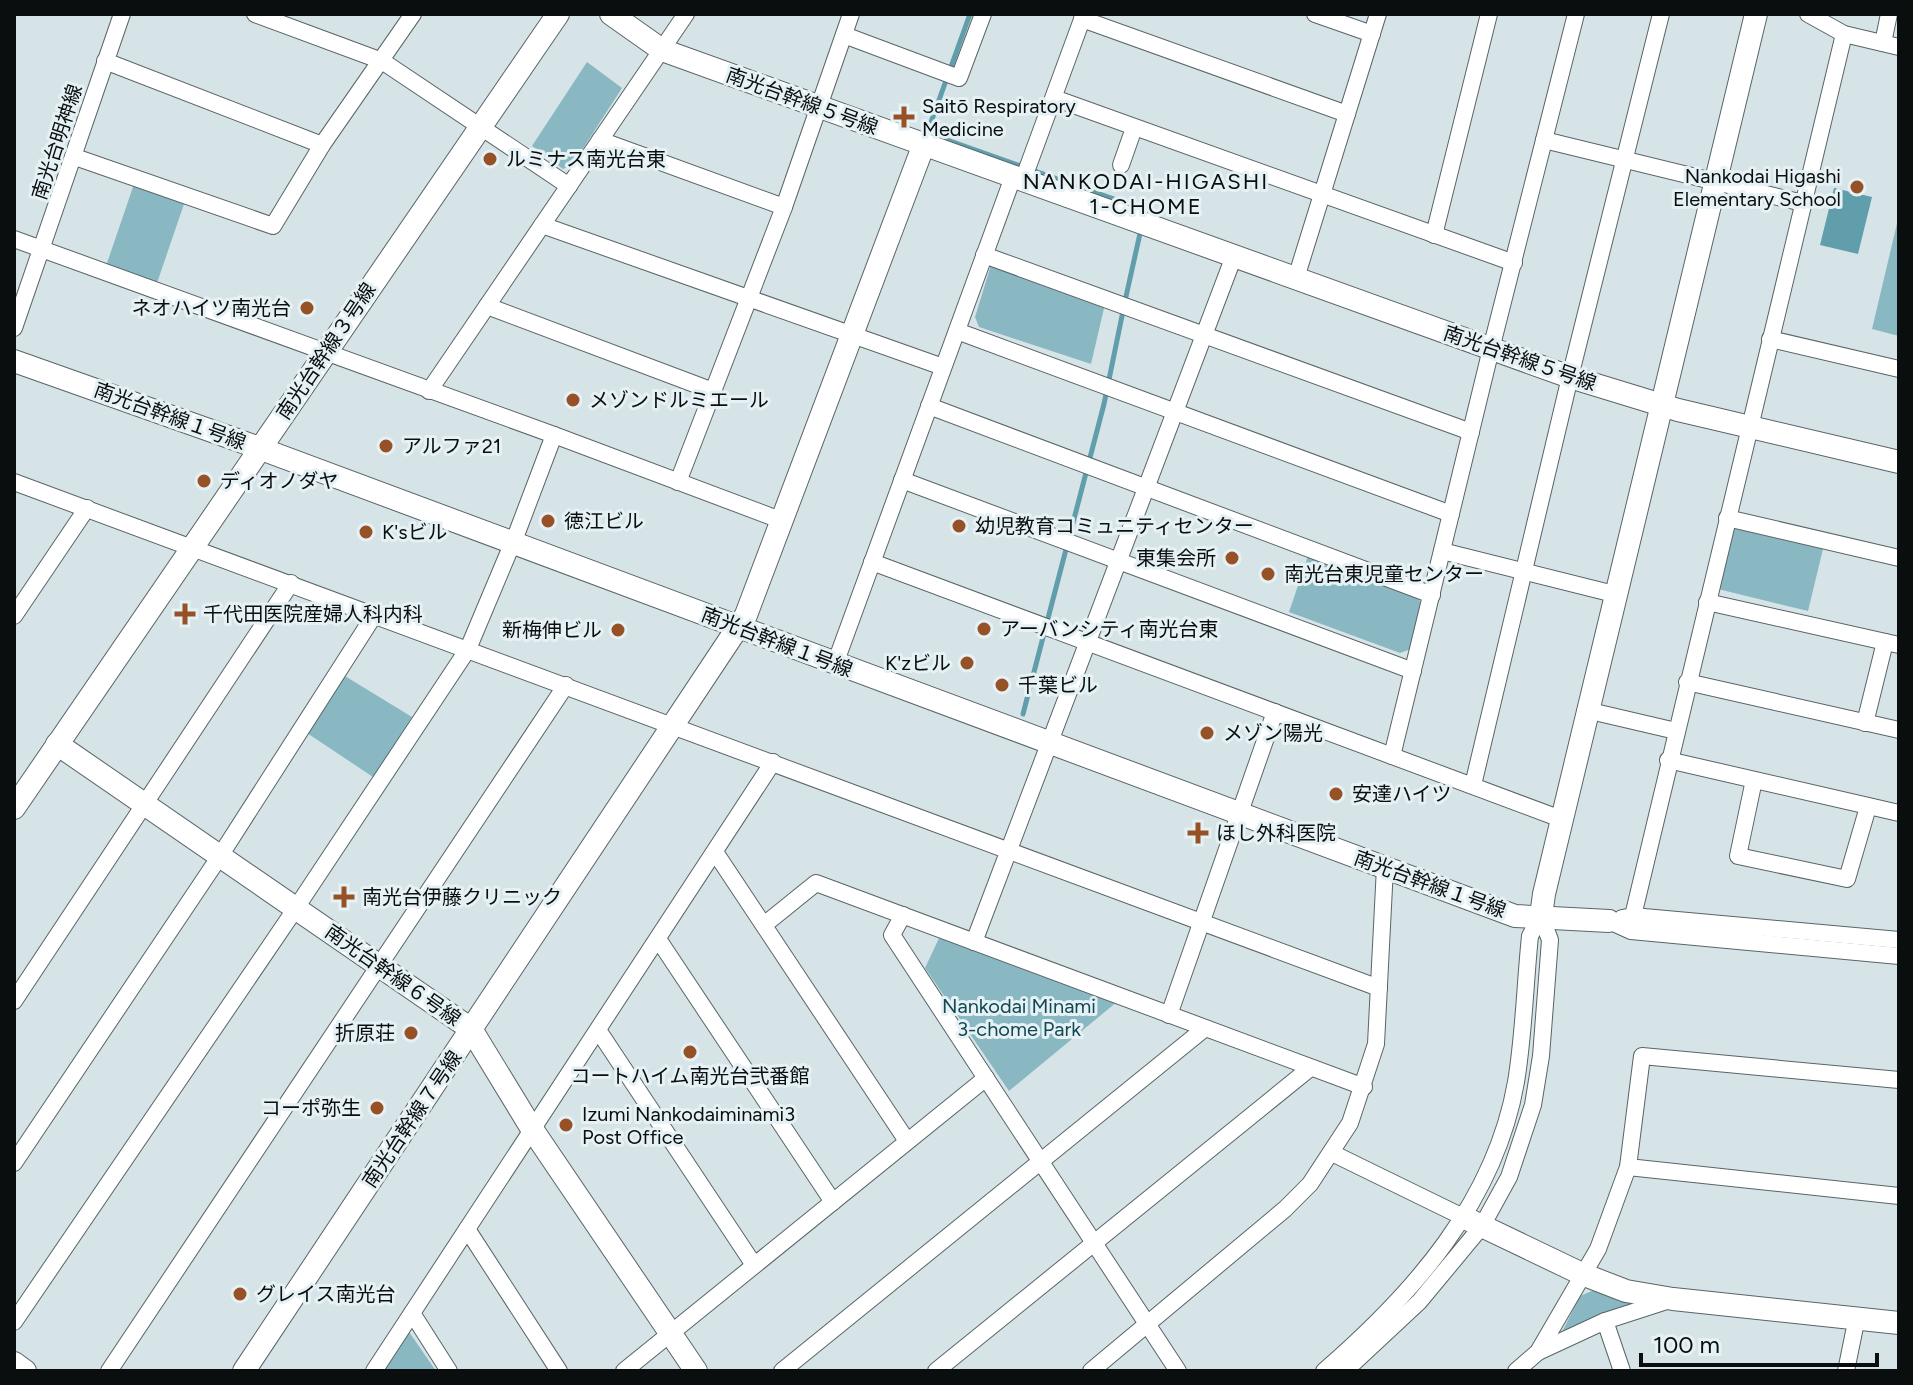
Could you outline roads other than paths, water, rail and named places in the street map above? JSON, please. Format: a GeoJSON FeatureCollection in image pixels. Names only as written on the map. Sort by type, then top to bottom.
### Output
{"type":"FeatureCollection","features":[{"type":"Feature","properties":{"kind":"street","name":"南光台明神線"},"geometry":{"type":"LineString","coordinates":[[14,328],[122,14]]}},
{"type":"Feature","properties":{"kind":"street"},"geometry":{"type":"LineString","coordinates":[[255,14],[382,61],[569,186]]}},
{"type":"Feature","properties":{"kind":"street"},"geometry":{"type":"LineString","coordinates":[[75,157],[273,226],[322,145],[413,14]]}},
{"type":"Feature","properties":{"kind":"street","name":"南光台幹線３号線"},"geometry":{"type":"LineString","coordinates":[[14,808],[558,14]]}},
{"type":"Feature","properties":{"kind":"street","name":"南光台幹線５号線"},"geometry":{"type":"LineString","coordinates":[[611,14],[662,50],[924,144],[1023,172],[1143,224],[1570,377],[1661,405],[1899,462]]}},
{"type":"Feature","properties":{"kind":"street"},"geometry":{"type":"LineString","coordinates":[[429,391],[686,14]]}},
{"type":"Feature","properties":{"kind":"street"},"geometry":{"type":"LineString","coordinates":[[678,482],[784,207],[851,14]]}},
{"type":"Feature","properties":{"kind":"street"},"geometry":{"type":"LineString","coordinates":[[844,35],[959,78],[983,14]]}},
{"type":"Feature","properties":{"kind":"street"},"geometry":{"type":"LineString","coordinates":[[1315,14],[1372,34]]}},
{"type":"Feature","properties":{"kind":"street"},"geometry":{"type":"LineString","coordinates":[[1296,278],[1378,14]]}},
{"type":"Feature","properties":{"kind":"street"},"geometry":{"type":"LineString","coordinates":[[1434,235],[1489,14]]}},
{"type":"Feature","properties":{"kind":"street"},"geometry":{"type":"LineString","coordinates":[[1392,756],[1576,14]]}},
{"type":"Feature","properties":{"kind":"street"},"geometry":{"type":"LineString","coordinates":[[1473,785],[1570,377],[1661,14]]}},
{"type":"Feature","properties":{"kind":"street"},"geometry":{"type":"LineString","coordinates":[[1345,1371],[1419,1302],[1473,1222],[1506,1122],[1520,1052],[1530,936],[1541,916],[1586,710],[1756,14]]}},
{"type":"Feature","properties":{"kind":"street"},"geometry":{"type":"LineString","coordinates":[[1808,14],[1844,34],[1891,45],[1889,14]]}},
{"type":"Feature","properties":{"kind":"street"},"geometry":{"type":"LineString","coordinates":[[835,664],[984,255],[1054,98],[1083,17],[1347,114]]}},
{"type":"Feature","properties":{"kind":"street"},"geometry":{"type":"LineString","coordinates":[[1633,916],[1844,34]]}},
{"type":"Feature","properties":{"kind":"street"},"geometry":{"type":"LineString","coordinates":[[105,61],[322,145]]}},
{"type":"Feature","properties":{"kind":"street"},"geometry":{"type":"LineString","coordinates":[[1054,98],[1514,263]]}},
{"type":"Feature","properties":{"kind":"street"},"geometry":{"type":"LineString","coordinates":[[1121,165],[1134,128]]}},
{"type":"Feature","properties":{"kind":"street"},"geometry":{"type":"LineString","coordinates":[[600,140],[784,207]]}},
{"type":"Feature","properties":{"kind":"street"},"geometry":{"type":"LineString","coordinates":[[1544,140],[1803,203]]}},
{"type":"Feature","properties":{"kind":"street","name":"南光台幹線７号線"},"geometry":{"type":"LineString","coordinates":[[244,1371],[746,615],[924,144]]}},
{"type":"Feature","properties":{"kind":"street"},"geometry":{"type":"LineString","coordinates":[[542,225],[943,367]]}},
{"type":"Feature","properties":{"kind":"street"},"geometry":{"type":"LineString","coordinates":[[14,239],[783,521]]}},
{"type":"Feature","properties":{"kind":"street"},"geometry":{"type":"LineString","coordinates":[[984,255],[1471,432]]}},
{"type":"Feature","properties":{"kind":"street"},"geometry":{"type":"LineString","coordinates":[[974,942],[1234,256]]}},
{"type":"Feature","properties":{"kind":"street"},"geometry":{"type":"LineString","coordinates":[[487,306],[713,391]]}},
{"type":"Feature","properties":{"kind":"street"},"geometry":{"type":"LineString","coordinates":[[957,331],[1451,514]]}},
{"type":"Feature","properties":{"kind":"street"},"geometry":{"type":"LineString","coordinates":[[1770,339],[1899,369]]}},
{"type":"Feature","properties":{"kind":"street","name":"南光台幹線１号線"},"geometry":{"type":"LineString","coordinates":[[14,361],[259,449],[1515,916],[1609,921]]}},
{"type":"Feature","properties":{"kind":"street"},"geometry":{"type":"LineString","coordinates":[[929,406],[1432,595]]}},
{"type":"Feature","properties":{"kind":"street"},"geometry":{"type":"LineString","coordinates":[[14,1322],[468,649],[554,435]]}},
{"type":"Feature","properties":{"kind":"street"},"geometry":{"type":"LineString","coordinates":[[902,480],[1413,671]]}},
{"type":"Feature","properties":{"kind":"street"},"geometry":{"type":"LineString","coordinates":[[14,482],[1379,988]]}},
{"type":"Feature","properties":{"kind":"street"},"geometry":{"type":"LineString","coordinates":[[14,616],[87,508]]}},
{"type":"Feature","properties":{"kind":"street"},"geometry":{"type":"LineString","coordinates":[[1727,518],[1899,558]]}},
{"type":"Feature","properties":{"kind":"street"},"geometry":{"type":"LineString","coordinates":[[1442,551],[1614,594]]}},
{"type":"Feature","properties":{"kind":"street"},"geometry":{"type":"LineString","coordinates":[[872,562],[1561,819]]}},
{"type":"Feature","properties":{"kind":"street"},"geometry":{"type":"LineString","coordinates":[[14,1001],[291,583]]}},
{"type":"Feature","properties":{"kind":"street"},"geometry":{"type":"LineString","coordinates":[[1707,602],[1892,644],[1865,723]]}},
{"type":"Feature","properties":{"kind":"street"},"geometry":{"type":"LineString","coordinates":[[14,1163],[220,856],[375,614]]}},
{"type":"Feature","properties":{"kind":"street"},"geometry":{"type":"LineString","coordinates":[[1687,682],[1899,730]]}},
{"type":"Feature","properties":{"kind":"street"},"geometry":{"type":"LineString","coordinates":[[109,1371],[566,685]]}},
{"type":"Feature","properties":{"kind":"street"},"geometry":{"type":"LineString","coordinates":[[1586,710],[1676,731]]}},
{"type":"Feature","properties":{"kind":"street"},"geometry":{"type":"LineString","coordinates":[[1169,1015],[1275,712]]}},
{"type":"Feature","properties":{"kind":"street","name":"南光台幹線６号線"},"geometry":{"type":"LineString","coordinates":[[57,744],[471,1029],[532,1129],[696,1371]]}},
{"type":"Feature","properties":{"kind":"street"},"geometry":{"type":"LineString","coordinates":[[1668,760],[1899,813]]}},
{"type":"Feature","properties":{"kind":"street"},"geometry":{"type":"LineString","coordinates":[[374,1371],[773,762]]}},
{"type":"Feature","properties":{"kind":"street"},"geometry":{"type":"LineString","coordinates":[[1754,780],[1738,856],[1847,879],[1868,807]]}},
{"type":"Feature","properties":{"kind":"street"},"geometry":{"type":"LineString","coordinates":[[715,852],[907,1141]]}},
{"type":"Feature","properties":{"kind":"street"},"geometry":{"type":"LineString","coordinates":[[1091,1371],[1285,1209],[1310,1184],[1350,1123],[1376,1044],[1385,867]]}},
{"type":"Feature","properties":{"kind":"street"},"geometry":{"type":"LineString","coordinates":[[764,925],[816,883],[1364,1087]]}},
{"type":"Feature","properties":{"kind":"street"},"geometry":{"type":"LineString","coordinates":[[903,915],[892,935],[1178,1371]]}},
{"type":"Feature","properties":{"kind":"street"},"geometry":{"type":"LineString","coordinates":[[1609,921],[1633,916],[1899,940]]}},
{"type":"Feature","properties":{"kind":"street"},"geometry":{"type":"LineString","coordinates":[[1609,921],[1631,931],[1899,956]]}},
{"type":"Feature","properties":{"kind":"street"},"geometry":{"type":"LineString","coordinates":[[658,939],[833,1202]]}},
{"type":"Feature","properties":{"kind":"street"},"geometry":{"type":"LineString","coordinates":[[782,1371],[1204,1029]]}},
{"type":"Feature","properties":{"kind":"street"},"geometry":{"type":"LineString","coordinates":[[598,1030],[754,1265]]}},
{"type":"Feature","properties":{"kind":"street"},"geometry":{"type":"LineString","coordinates":[[1538,1352],[1598,1249],[1628,1167],[1642,1056],[1899,1080]]}},
{"type":"Feature","properties":{"kind":"street"},"geometry":{"type":"LineString","coordinates":[[936,1371],[1309,1069]]}},
{"type":"Feature","properties":{"kind":"street"},"geometry":{"type":"LineString","coordinates":[[624,1371],[986,1078]]}},
{"type":"Feature","properties":{"kind":"street"},"geometry":{"type":"LineString","coordinates":[[1332,1153],[1582,1274],[1626,1291],[1673,1299],[1899,1323]]}},
{"type":"Feature","properties":{"kind":"street"},"geometry":{"type":"LineString","coordinates":[[1628,1167],[1899,1196]]}},
{"type":"Feature","properties":{"kind":"street"},"geometry":{"type":"LineString","coordinates":[[1324,1371],[1378,1323],[1473,1222]]}},
{"type":"Feature","properties":{"kind":"street"},"geometry":{"type":"LineString","coordinates":[[467,1229],[559,1371]]}},
{"type":"Feature","properties":{"kind":"street"},"geometry":{"type":"LineString","coordinates":[[1516,1371],[1538,1352],[1605,1321],[1673,1299]]}},
{"type":"Feature","properties":{"kind":"street"},"geometry":{"type":"LineString","coordinates":[[412,1313],[449,1371]]}},
{"type":"Feature","properties":{"kind":"street"},"geometry":{"type":"LineString","coordinates":[[1846,1371],[1857,1317]]}},
{"type":"Feature","properties":{"kind":"street"},"geometry":{"type":"LineString","coordinates":[[1605,1321],[1622,1371]]}},
{"type":"Feature","properties":{"kind":"street"},"geometry":{"type":"LineString","coordinates":[[14,1363],[25,1371]]}},
{"type":"Feature","properties":{"kind":"waterway"},"geometry":{"type":"LineString","coordinates":[[970,14],[930,125],[933,135],[1145,210],[1144,215]]}},
{"type":"Feature","properties":{"kind":"waterway"},"geometry":{"type":"LineString","coordinates":[[1125,301],[1141,229]]}},
{"type":"Feature","properties":{"kind":"waterway"},"geometry":{"type":"LineString","coordinates":[[1023,714],[1104,404],[1123,311]]}},
{"type":"Feature","properties":{"kind":"place","name":"Saitō Respiratory Medicine"},"geometry":{"type":"Point","coordinates":[904,117]}},
{"type":"Feature","properties":{"kind":"place","name":"ルミナス南光台東"},"geometry":{"type":"Point","coordinates":[490,159]}},
{"type":"Feature","properties":{"kind":"place","name":"Nankodai Higashi Elementary School"},"geometry":{"type":"Point","coordinates":[1857,187]}},
{"type":"Feature","properties":{"kind":"place","name":"ネオハイツ南光台"},"geometry":{"type":"Point","coordinates":[307,308]}},
{"type":"Feature","properties":{"kind":"place","name":"メゾンドルミエール"},"geometry":{"type":"Point","coordinates":[573,400]}},
{"type":"Feature","properties":{"kind":"place","name":"アルファ21"},"geometry":{"type":"Point","coordinates":[386,446]}},
{"type":"Feature","properties":{"kind":"place","name":"ディオノダヤ"},"geometry":{"type":"Point","coordinates":[204,481]}},
{"type":"Feature","properties":{"kind":"place","name":"徳江ビル"},"geometry":{"type":"Point","coordinates":[548,521]}},
{"type":"Feature","properties":{"kind":"place","name":"幼児教育コミュニティセンター"},"geometry":{"type":"Point","coordinates":[959,526]}},
{"type":"Feature","properties":{"kind":"place","name":"K'sビル"},"geometry":{"type":"Point","coordinates":[366,532]}},
{"type":"Feature","properties":{"kind":"place","name":"東集会所"},"geometry":{"type":"Point","coordinates":[1232,558]}},
{"type":"Feature","properties":{"kind":"place","name":"南光台東児童センター"},"geometry":{"type":"Point","coordinates":[1268,574]}},
{"type":"Feature","properties":{"kind":"place","name":"千代田医院産婦人科内科"},"geometry":{"type":"Point","coordinates":[185,614]}},
{"type":"Feature","properties":{"kind":"place","name":"アーバンシティ南光台東"},"geometry":{"type":"Point","coordinates":[984,629]}},
{"type":"Feature","properties":{"kind":"place","name":"新梅伸ビル"},"geometry":{"type":"Point","coordinates":[618,630]}},
{"type":"Feature","properties":{"kind":"place","name":"K'zビル"},"geometry":{"type":"Point","coordinates":[967,663]}},
{"type":"Feature","properties":{"kind":"place","name":"千葉ビル"},"geometry":{"type":"Point","coordinates":[1002,685]}},
{"type":"Feature","properties":{"kind":"place","name":"メゾン陽光"},"geometry":{"type":"Point","coordinates":[1207,733]}},
{"type":"Feature","properties":{"kind":"place","name":"安達ハイツ"},"geometry":{"type":"Point","coordinates":[1336,794]}},
{"type":"Feature","properties":{"kind":"place","name":"ほし外科医院"},"geometry":{"type":"Point","coordinates":[1198,833]}},
{"type":"Feature","properties":{"kind":"place","name":"南光台伊藤クリニック"},"geometry":{"type":"Point","coordinates":[344,897]}},
{"type":"Feature","properties":{"kind":"place","name":"折原荘"},"geometry":{"type":"Point","coordinates":[411,1033]}},
{"type":"Feature","properties":{"kind":"place","name":"コートハイム南光台弐番館"},"geometry":{"type":"Point","coordinates":[690,1052]}},
{"type":"Feature","properties":{"kind":"place","name":"コーポ弥生"},"geometry":{"type":"Point","coordinates":[377,1108]}},
{"type":"Feature","properties":{"kind":"place","name":"Izumi Nankodaiminami3 Post Office"},"geometry":{"type":"Point","coordinates":[566,1125]}},
{"type":"Feature","properties":{"kind":"place","name":"グレイス南光台"},"geometry":{"type":"Point","coordinates":[240,1294]}},
{"type":"Feature","properties":{"kind":"district","name":"NANKODAI-HIGASHI 1-CHOME"},"geometry":{"type":"Point","coordinates":[1146,194]}},
{"type":"Feature","properties":{"kind":"park label","name":"Nankodai Minami 3-chome Park"},"geometry":{"type":"Point","coordinates":[1019,1018]}}]}
